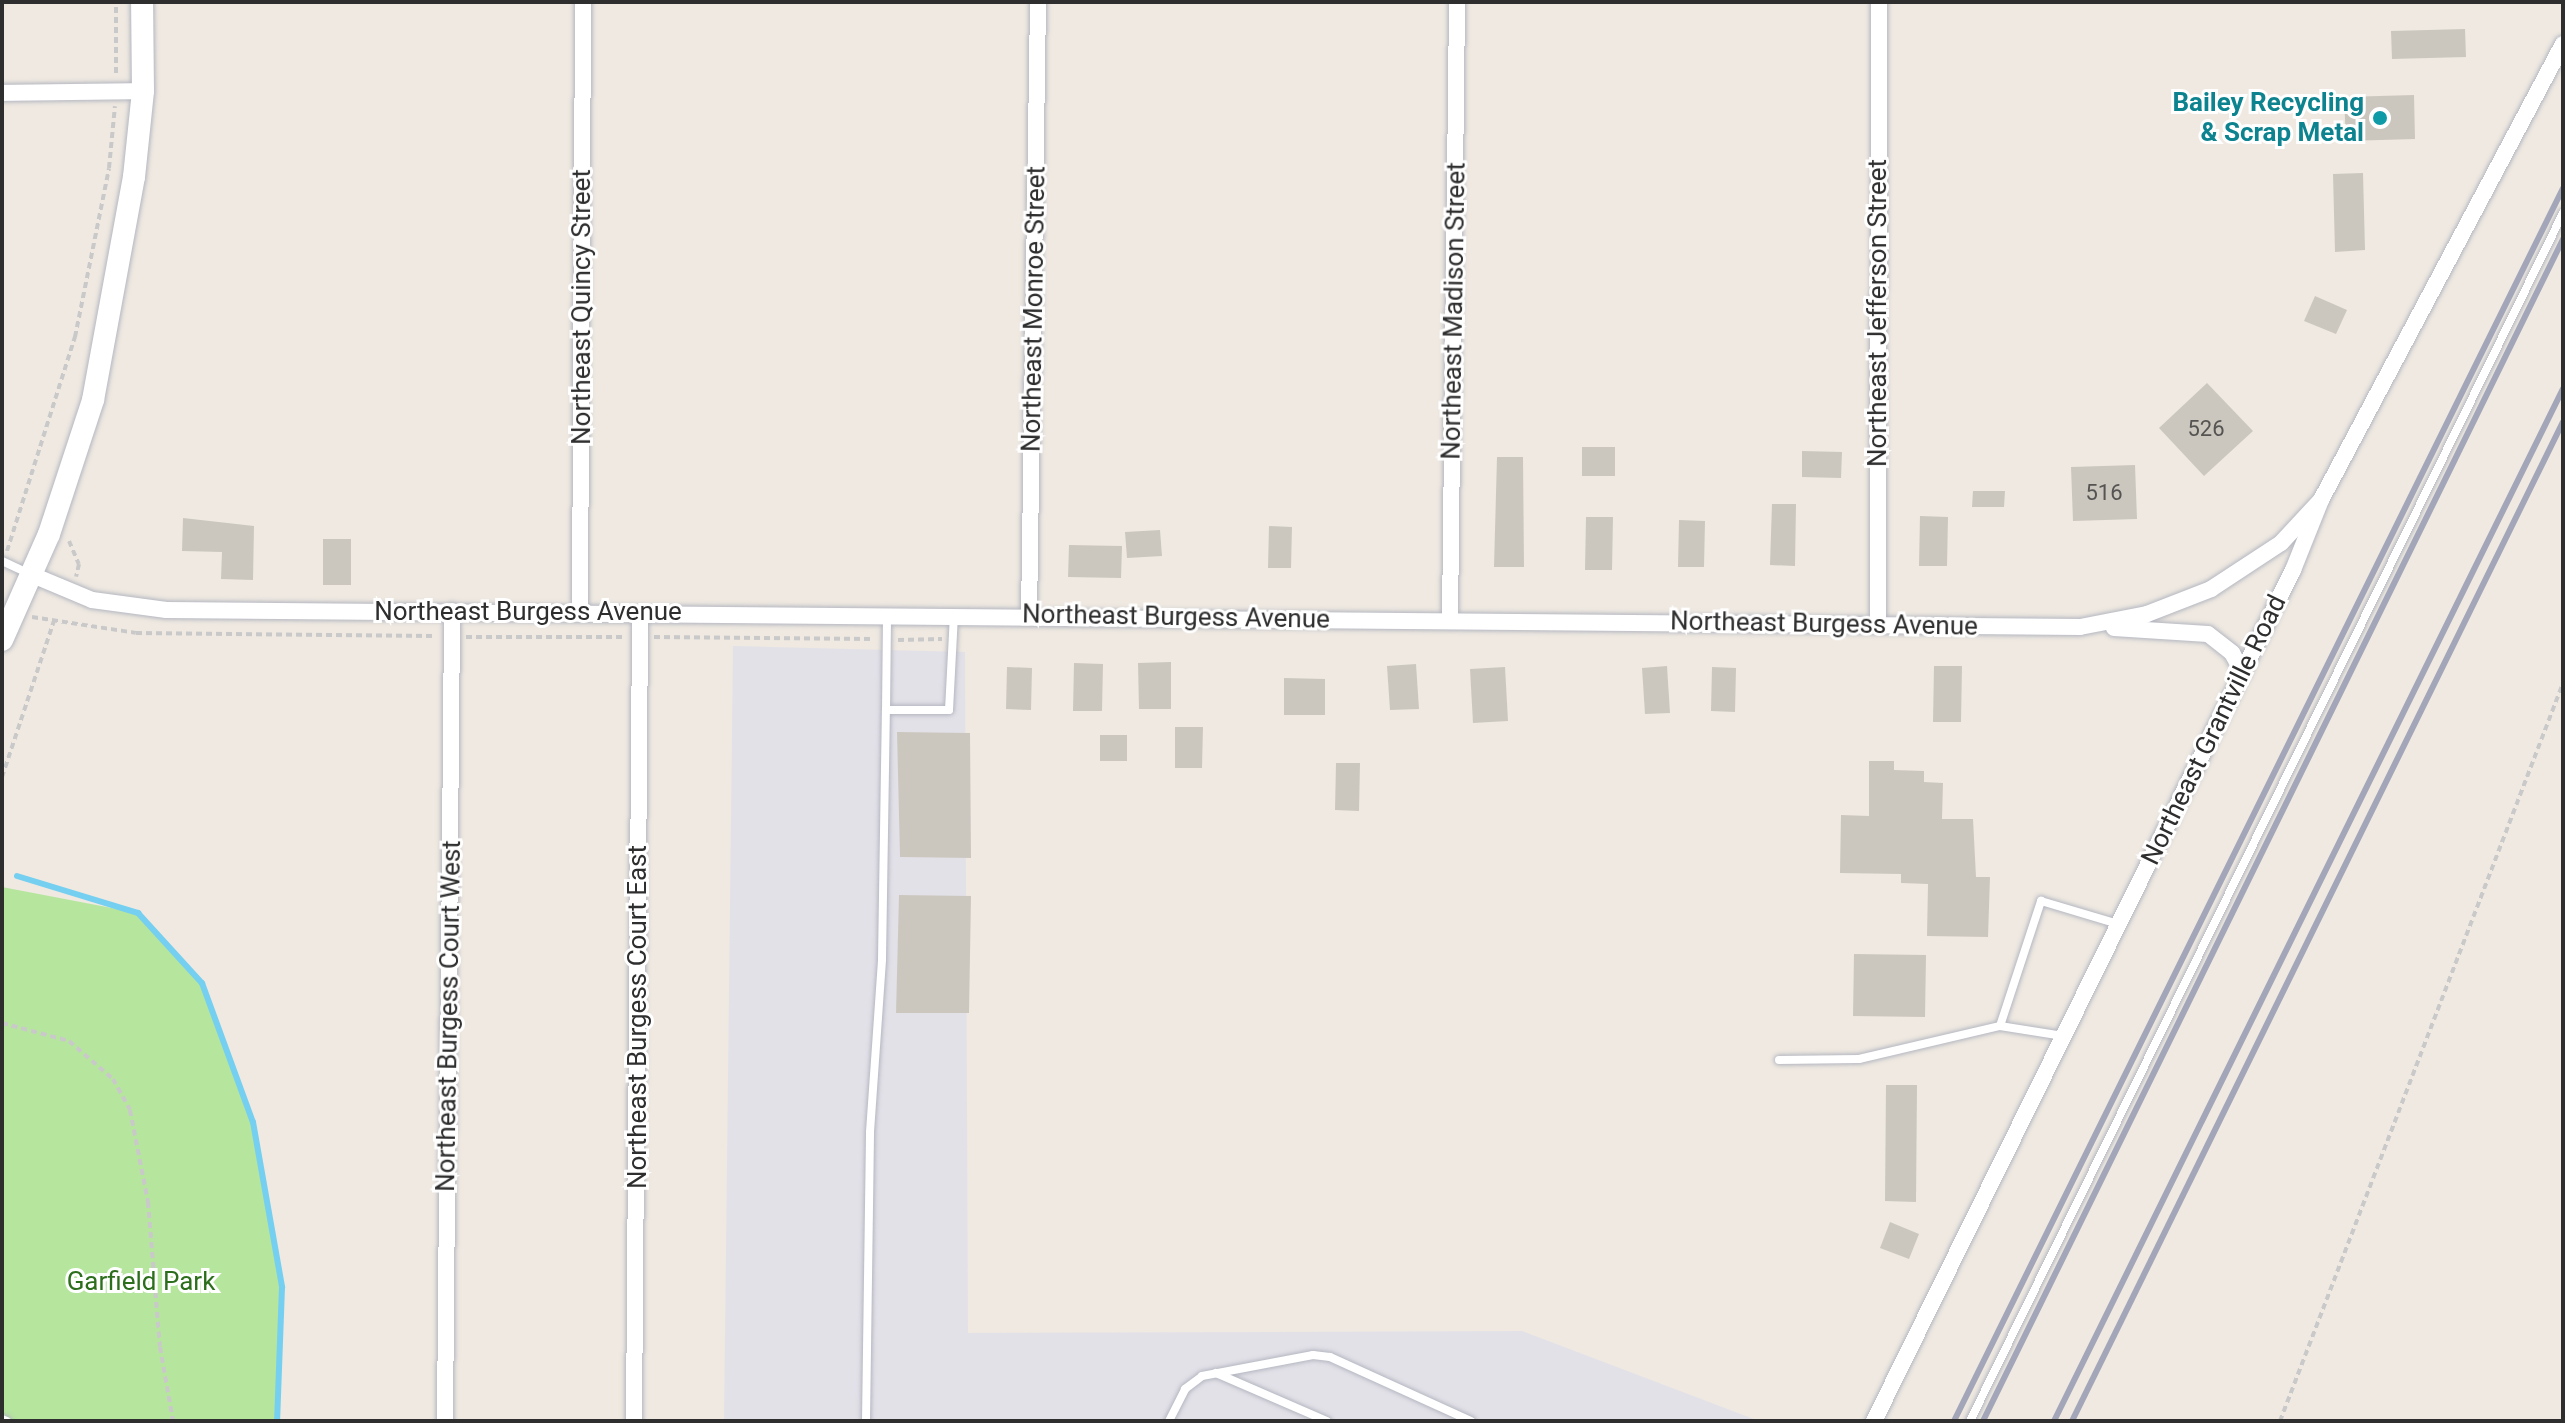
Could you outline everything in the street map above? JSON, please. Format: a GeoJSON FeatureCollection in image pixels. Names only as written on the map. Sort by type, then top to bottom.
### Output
{"type":"FeatureCollection","features":[{"type":"Feature","properties":{"kind":"main road"},"geometry":{"type":"LineString","coordinates":[[2,640],[10,614],[30,574],[93,400],[123,256],[143,91],[142,2]]}},
{"type":"Feature","properties":{"kind":"street","name":"Northeast Quincy Street"},"geometry":{"type":"LineString","coordinates":[[580,613],[583,2]]}},
{"type":"Feature","properties":{"kind":"street","name":"Northeast Monroe Street"},"geometry":{"type":"LineString","coordinates":[[1029,616],[1038,2]]}},
{"type":"Feature","properties":{"kind":"street","name":"Northeast Madison Street"},"geometry":{"type":"LineString","coordinates":[[1450,620],[1457,2]]}},
{"type":"Feature","properties":{"kind":"street","name":"Northeast Jefferson Street"},"geometry":{"type":"LineString","coordinates":[[1878,624],[1879,2]]}},
{"type":"Feature","properties":{"kind":"street","name":"Northeast Grantville Road"},"geometry":{"type":"LineString","coordinates":[[1874,1421],[2243,673],[2321,500],[2563,44]]}},
{"type":"Feature","properties":{"kind":"street"},"geometry":{"type":"LineString","coordinates":[[2,93],[143,91]]}},
{"type":"Feature","properties":{"kind":"street","name":"Northeast Burgess Avenue"},"geometry":{"type":"LineString","coordinates":[[30,574],[92,600],[134,608],[2080,627],[2147,614],[2211,589],[2281,543],[2321,500]]}},
{"type":"Feature","properties":{"kind":"street","name":"Northeast Burgess Court West"},"geometry":{"type":"LineString","coordinates":[[445,1421],[452,611]]}},
{"type":"Feature","properties":{"kind":"street","name":"Northeast Burgess Court East"},"geometry":{"type":"LineString","coordinates":[[634,1421],[640,614]]}},
{"type":"Feature","properties":{"kind":"street"},"geometry":{"type":"LineString","coordinates":[[2080,627],[2194,630],[2221,642],[2243,673]]}},
{"type":"Feature","properties":{"kind":"lane"},"geometry":{"type":"LineString","coordinates":[[1970,1421],[2563,213]]}},
{"type":"Feature","properties":{"kind":"lane","name":"Northeast Burgess Avenue"},"geometry":{"type":"LineString","coordinates":[[2,561],[30,574]]}},
{"type":"Feature","properties":{"kind":"lane"},"geometry":{"type":"LineString","coordinates":[[866,1421],[870,1132],[882,959],[887,615]]}},
{"type":"Feature","properties":{"kind":"lane"},"geometry":{"type":"LineString","coordinates":[[886,710],[949,710],[954,615]]}},
{"type":"Feature","properties":{"kind":"lane"},"geometry":{"type":"LineString","coordinates":[[2000,1026],[2041,901],[2119,924]]}},
{"type":"Feature","properties":{"kind":"lane"},"geometry":{"type":"LineString","coordinates":[[1779,1060],[1859,1059],[2000,1026],[2063,1036]]}},
{"type":"Feature","properties":{"kind":"lane"},"geometry":{"type":"LineString","coordinates":[[1169,1421],[1185,1389],[1216,1373],[1313,1355],[1330,1357],[1471,1421]]}},
{"type":"Feature","properties":{"kind":"lane"},"geometry":{"type":"LineString","coordinates":[[1216,1373],[1327,1421]]}},
{"type":"Feature","properties":{"kind":"path"},"geometry":{"type":"LineString","coordinates":[[2,561],[75,337],[109,168],[116,91],[116,2]]}},
{"type":"Feature","properties":{"kind":"path"},"geometry":{"type":"LineString","coordinates":[[10,614],[136,633],[953,639]]}},
{"type":"Feature","properties":{"kind":"path"},"geometry":{"type":"LineString","coordinates":[[2,777],[54,621]]}},
{"type":"Feature","properties":{"kind":"path"},"geometry":{"type":"LineString","coordinates":[[2280,1421],[2563,683]]}},
{"type":"Feature","properties":{"kind":"path"},"geometry":{"type":"LineString","coordinates":[[2,1023],[69,1041],[113,1079],[130,1110],[148,1202],[160,1347],[173,1421]]}},
{"type":"Feature","properties":{"kind":"shaded area"},"geometry":{"type":"Polygon","coordinates":[[[733,646],[965,652],[968,1333],[1522,1331],[1759,1421],[724,1421],[733,646]]]}},
{"type":"Feature","properties":{"kind":"green space","name":"Garfield Park"},"geometry":{"type":"Polygon","coordinates":[[[2,887],[138,913],[202,983],[253,1122],[282,1287],[277,1421],[2,1421],[2,887]]]}},
{"type":"Feature","properties":{"kind":"building"},"geometry":{"type":"Polygon","coordinates":[[[2465,29],[2466,57],[2392,59],[2391,31],[2465,29]]]}},
{"type":"Feature","properties":{"kind":"building","name":"Bailey Recycling & Scrap Metal"},"geometry":{"type":"Polygon","coordinates":[[[2414,95],[2415,139],[2346,141],[2344,97],[2414,95]]]}},
{"type":"Feature","properties":{"kind":"building"},"geometry":{"type":"Polygon","coordinates":[[[2363,173],[2365,250],[2335,252],[2333,174],[2363,173]]]}},
{"type":"Feature","properties":{"kind":"building"},"geometry":{"type":"Polygon","coordinates":[[[2315,296],[2347,310],[2336,334],[2304,321],[2315,296]]]}},
{"type":"Feature","properties":{"kind":"building"},"geometry":{"type":"Polygon","coordinates":[[[2207,383],[2253,431],[2204,476],[2159,428],[2207,383]]]}},
{"type":"Feature","properties":{"kind":"building"},"geometry":{"type":"Polygon","coordinates":[[[1582,447],[1615,447],[1615,476],[1582,476],[1582,447]]]}},
{"type":"Feature","properties":{"kind":"building"},"geometry":{"type":"Polygon","coordinates":[[[1802,451],[1842,452],[1841,478],[1802,477],[1802,451]]]}},
{"type":"Feature","properties":{"kind":"building"},"geometry":{"type":"Polygon","coordinates":[[[1497,457],[1523,457],[1524,567],[1494,567],[1497,457]]]}},
{"type":"Feature","properties":{"kind":"building"},"geometry":{"type":"Polygon","coordinates":[[[2135,465],[2137,519],[2073,521],[2071,467],[2135,465]]]}},
{"type":"Feature","properties":{"kind":"building"},"geometry":{"type":"Polygon","coordinates":[[[1973,491],[2005,491],[2004,507],[1972,507],[1973,491]]]}},
{"type":"Feature","properties":{"kind":"building"},"geometry":{"type":"Polygon","coordinates":[[[1772,504],[1796,504],[1795,566],[1770,565],[1772,504]]]}},
{"type":"Feature","properties":{"kind":"building"},"geometry":{"type":"Polygon","coordinates":[[[1920,516],[1948,517],[1947,566],[1919,566],[1920,516]]]}},
{"type":"Feature","properties":{"kind":"building"},"geometry":{"type":"Polygon","coordinates":[[[1586,517],[1613,517],[1612,570],[1585,570],[1586,517]]]}},
{"type":"Feature","properties":{"kind":"building"},"geometry":{"type":"Polygon","coordinates":[[[183,518],[254,526],[253,580],[221,579],[222,552],[182,551],[183,518]]]}},
{"type":"Feature","properties":{"kind":"building"},"geometry":{"type":"Polygon","coordinates":[[[1679,520],[1705,521],[1704,567],[1678,567],[1679,520]]]}},
{"type":"Feature","properties":{"kind":"building"},"geometry":{"type":"Polygon","coordinates":[[[1269,526],[1292,527],[1291,568],[1268,568],[1269,526]]]}},
{"type":"Feature","properties":{"kind":"building"},"geometry":{"type":"Polygon","coordinates":[[[1160,530],[1162,556],[1127,558],[1125,532],[1160,530]]]}},
{"type":"Feature","properties":{"kind":"building"},"geometry":{"type":"Polygon","coordinates":[[[323,539],[351,539],[351,585],[323,585],[323,539]]]}},
{"type":"Feature","properties":{"kind":"building"},"geometry":{"type":"Polygon","coordinates":[[[1069,545],[1122,546],[1121,578],[1068,577],[1069,545]]]}},
{"type":"Feature","properties":{"kind":"building"},"geometry":{"type":"Polygon","coordinates":[[[1171,662],[1171,709],[1139,709],[1138,663],[1171,662]]]}},
{"type":"Feature","properties":{"kind":"building"},"geometry":{"type":"Polygon","coordinates":[[[1074,663],[1103,664],[1102,711],[1073,711],[1074,663]]]}},
{"type":"Feature","properties":{"kind":"building"},"geometry":{"type":"Polygon","coordinates":[[[1416,664],[1419,709],[1390,710],[1387,666],[1416,664]]]}},
{"type":"Feature","properties":{"kind":"building"},"geometry":{"type":"Polygon","coordinates":[[[1667,666],[1670,713],[1645,714],[1642,668],[1667,666]]]}},
{"type":"Feature","properties":{"kind":"building"},"geometry":{"type":"Polygon","coordinates":[[[1934,666],[1962,666],[1961,722],[1933,722],[1934,666]]]}},
{"type":"Feature","properties":{"kind":"building"},"geometry":{"type":"Polygon","coordinates":[[[1007,667],[1032,668],[1031,710],[1006,709],[1007,667]]]}},
{"type":"Feature","properties":{"kind":"building"},"geometry":{"type":"Polygon","coordinates":[[[1505,667],[1508,721],[1473,723],[1470,669],[1505,667]]]}},
{"type":"Feature","properties":{"kind":"building"},"geometry":{"type":"Polygon","coordinates":[[[1712,667],[1736,668],[1735,712],[1711,711],[1712,667]]]}},
{"type":"Feature","properties":{"kind":"building"},"geometry":{"type":"Polygon","coordinates":[[[1284,678],[1325,679],[1325,715],[1284,715],[1284,678]]]}},
{"type":"Feature","properties":{"kind":"building"},"geometry":{"type":"Polygon","coordinates":[[[1175,727],[1203,727],[1202,768],[1175,768],[1175,727]]]}},
{"type":"Feature","properties":{"kind":"building"},"geometry":{"type":"Polygon","coordinates":[[[897,732],[970,733],[971,858],[900,857],[897,732]]]}},
{"type":"Feature","properties":{"kind":"building"},"geometry":{"type":"Polygon","coordinates":[[[1100,735],[1127,735],[1127,761],[1100,761],[1100,735]]]}},
{"type":"Feature","properties":{"kind":"building"},"geometry":{"type":"Polygon","coordinates":[[[1869,761],[1894,761],[1894,770],[1924,771],[1924,782],[1943,783],[1942,819],[1973,819],[1976,877],[1990,877],[1988,937],[1927,936],[1928,884],[1901,883],[1901,874],[1840,873],[1841,815],[1869,816],[1869,761]]]}},
{"type":"Feature","properties":{"kind":"building"},"geometry":{"type":"Polygon","coordinates":[[[1336,763],[1360,763],[1359,811],[1335,810],[1336,763]]]}},
{"type":"Feature","properties":{"kind":"building"},"geometry":{"type":"Polygon","coordinates":[[[899,895],[971,896],[969,1013],[896,1013],[899,895]]]}},
{"type":"Feature","properties":{"kind":"building"},"geometry":{"type":"Polygon","coordinates":[[[1854,954],[1926,955],[1925,1017],[1853,1016],[1854,954]]]}},
{"type":"Feature","properties":{"kind":"building"},"geometry":{"type":"Polygon","coordinates":[[[1886,1085],[1917,1085],[1916,1202],[1885,1201],[1886,1085]]]}},
{"type":"Feature","properties":{"kind":"building"},"geometry":{"type":"Polygon","coordinates":[[[1890,1222],[1919,1234],[1909,1259],[1880,1248],[1890,1222]]]}},
{"type":"Feature","properties":{"kind":"waterway"},"geometry":{"type":"LineString","coordinates":[[17,876],[138,913],[202,983],[253,1122],[282,1287],[277,1421]]}},
{"type":"Feature","properties":{"kind":"railway"},"geometry":{"type":"LineString","coordinates":[[1954,1421],[2563,188]]}},
{"type":"Feature","properties":{"kind":"railway"},"geometry":{"type":"LineString","coordinates":[[1983,1421],[2563,239]]}},
{"type":"Feature","properties":{"kind":"railway"},"geometry":{"type":"LineString","coordinates":[[2054,1421],[2563,389]]}},
{"type":"Feature","properties":{"kind":"railway"},"geometry":{"type":"LineString","coordinates":[[2072,1421],[2563,422]]}},
{"type":"Feature","properties":{"kind":"place","name":"Bailey Recycling & Scrap Metal"},"geometry":{"type":"Point","coordinates":[2380,118]}}]}
